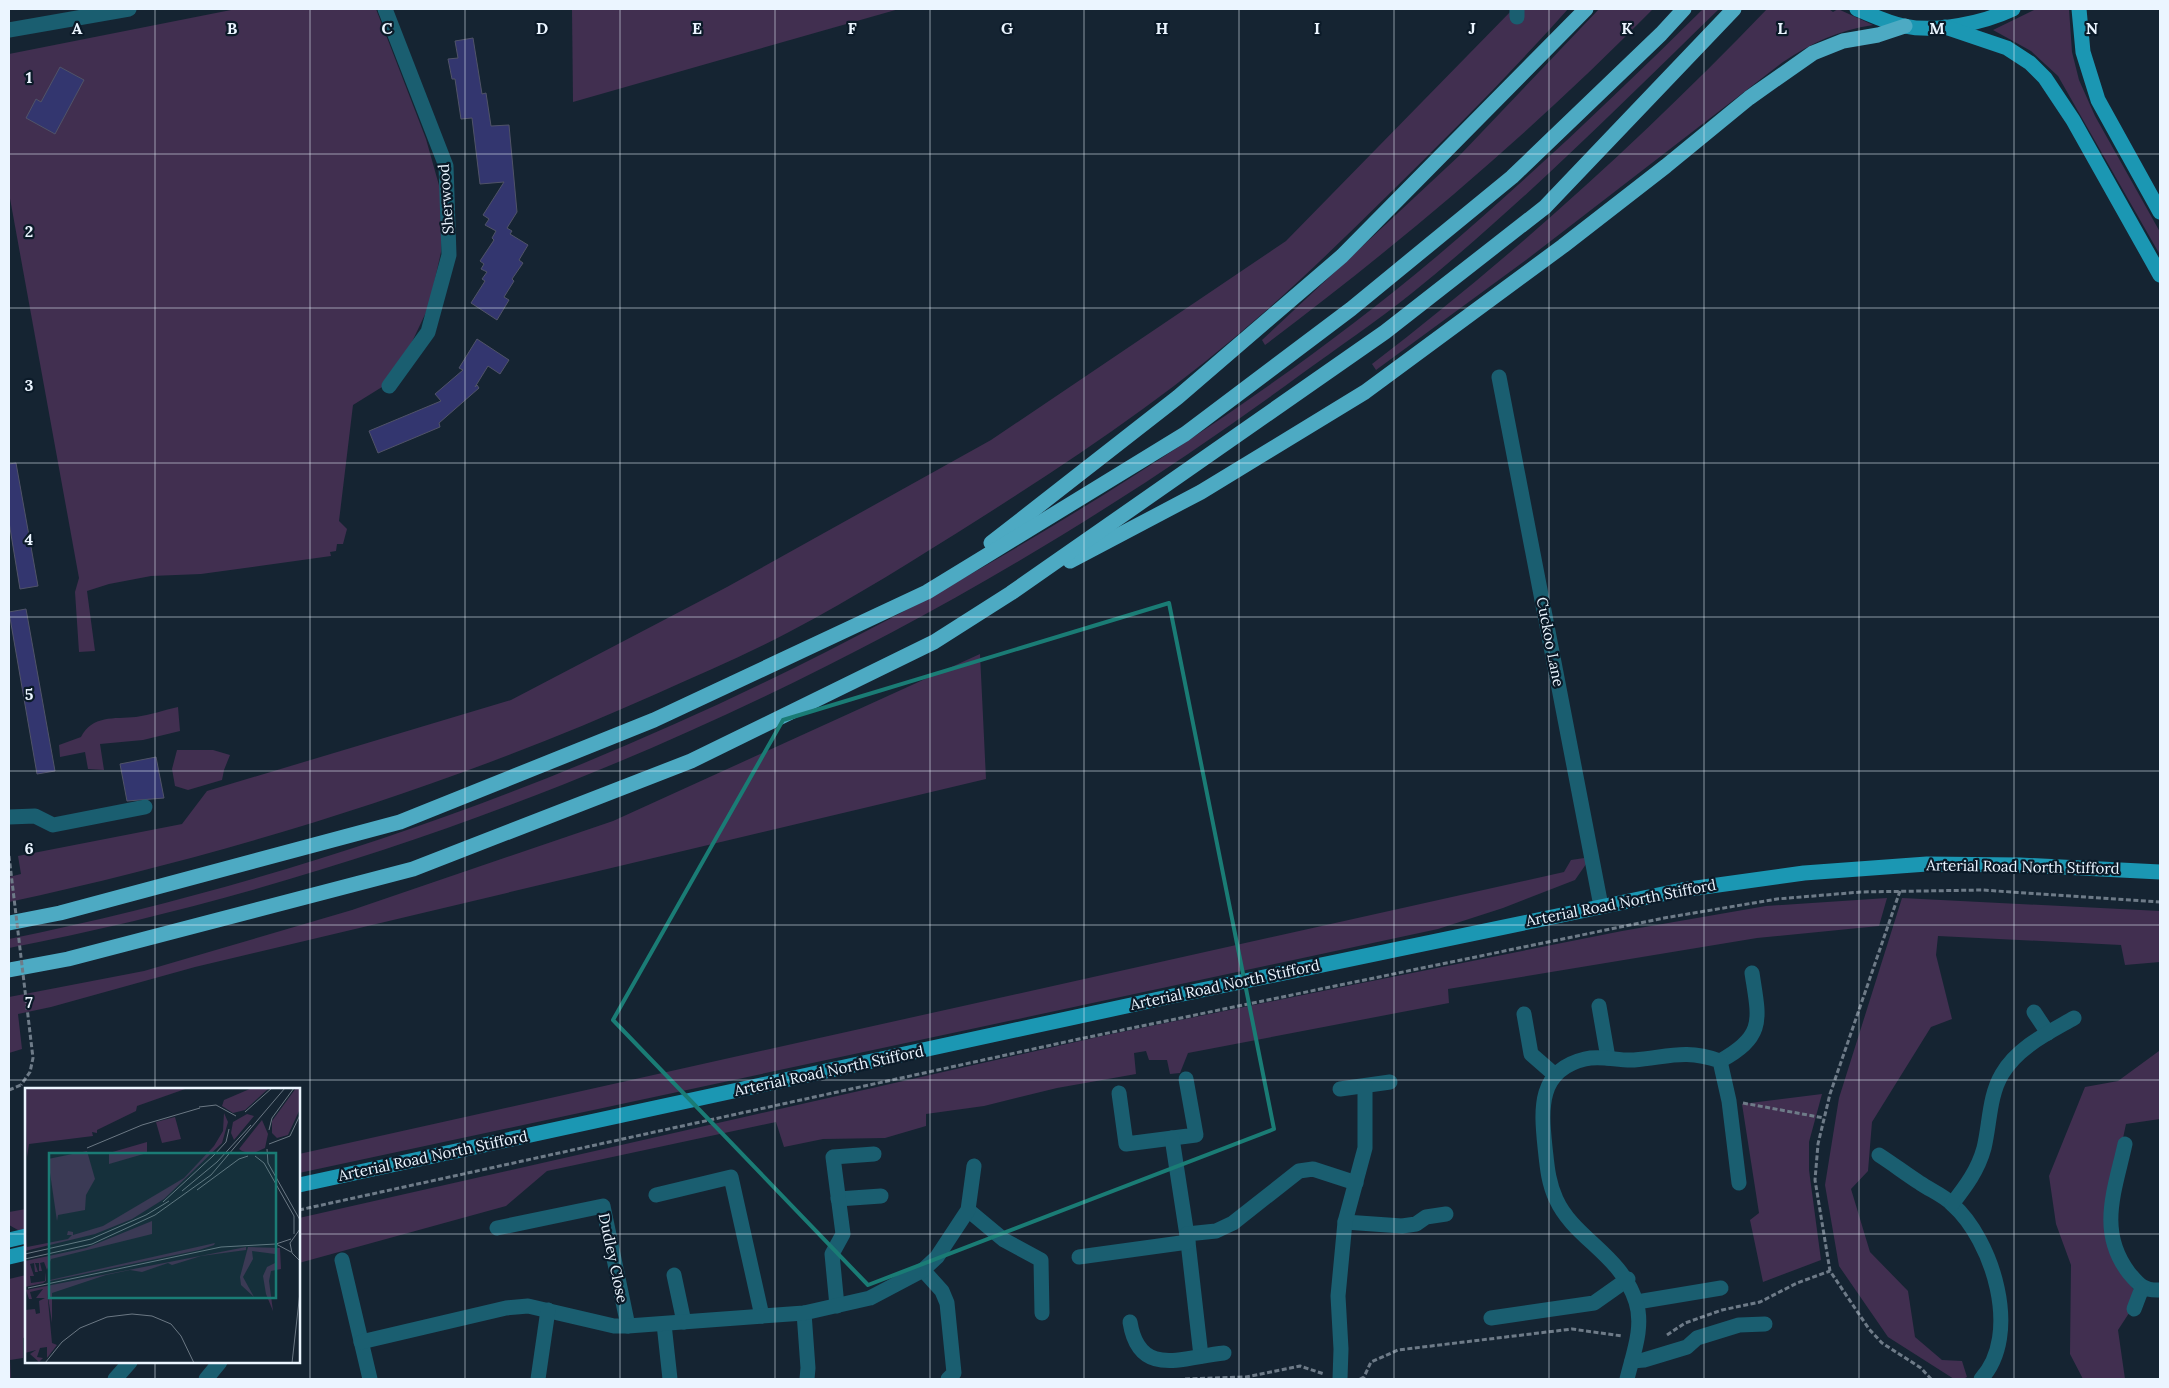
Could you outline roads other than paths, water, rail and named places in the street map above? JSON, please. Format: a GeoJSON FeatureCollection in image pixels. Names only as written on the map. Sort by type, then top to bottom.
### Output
{"type":"FeatureCollection","features":[{"type":"Feature","properties":{"kind":"highway"},"geometry":{"type":"LineString","coordinates":[[927,592],[1178,396],[1342,256],[1586,9]]}},
{"type":"Feature","properties":{"kind":"highway"},"geometry":{"type":"LineString","coordinates":[[9,923],[70,910],[400,822],[654,720],[927,592],[1184,434],[1351,309],[1512,177],[1684,9]]}},
{"type":"Feature","properties":{"kind":"highway"},"geometry":{"type":"LineString","coordinates":[[9,970],[68,959],[413,869],[691,761],[934,642],[1011,593],[1385,332],[1545,207],[1734,9]]}},
{"type":"Feature","properties":{"kind":"highway"},"geometry":{"type":"LineString","coordinates":[[1011,593],[1201,492],[1365,392],[1577,235],[1749,98],[1813,54],[1843,42],[1878,35],[1905,26]]}},
{"type":"Feature","properties":{"kind":"main road"},"geometry":{"type":"LineString","coordinates":[[1857,9],[1905,26],[1945,27],[1987,20],[2013,9]]}},
{"type":"Feature","properties":{"kind":"main road"},"geometry":{"type":"LineString","coordinates":[[2078,9],[2083,52],[2098,100],[2160,212]]}},
{"type":"Feature","properties":{"kind":"main road"},"geometry":{"type":"LineString","coordinates":[[1945,27],[2008,48],[2030,63],[2045,78],[2057,93],[2073,120],[2160,275]]}},
{"type":"Feature","properties":{"kind":"main road","name":"Arterial Road North Stifford"},"geometry":{"type":"LineString","coordinates":[[300,1185],[1168,997],[1601,906],[1735,881],[1804,872],[1891,866],[1960,864],[2160,872]]}},
{"type":"Feature","properties":{"kind":"main road"},"geometry":{"type":"LineString","coordinates":[[9,1240],[25,1236]]}},
{"type":"Feature","properties":{"kind":"main road"},"geometry":{"type":"LineString","coordinates":[[9,1257],[25,1253]]}},
{"type":"Feature","properties":{"kind":"street"},"geometry":{"type":"LineString","coordinates":[[9,30],[129,9]]}},
{"type":"Feature","properties":{"kind":"street","name":"Sherwood"},"geometry":{"type":"LineString","coordinates":[[385,9],[446,166],[449,256],[428,332],[389,386]]}},
{"type":"Feature","properties":{"kind":"street","name":"Cuckoo Lane"},"geometry":{"type":"LineString","coordinates":[[1499,377],[1601,906]]}},
{"type":"Feature","properties":{"kind":"street"},"geometry":{"type":"LineString","coordinates":[[9,817],[35,816],[53,824],[145,807]]}},
{"type":"Feature","properties":{"kind":"street"},"geometry":{"type":"LineString","coordinates":[[1626,1379],[1639,1329],[1637,1302],[1628,1279],[1566,1216],[1556,1200],[1549,1181],[1541,1111],[1545,1091],[1555,1075],[1569,1065],[1586,1058],[1629,1060],[1686,1053],[1720,1061],[1736,1052],[1750,1038],[1759,1018],[1752,973]]}},
{"type":"Feature","properties":{"kind":"street"},"geometry":{"type":"LineString","coordinates":[[1600,1006],[1608,1058]]}},
{"type":"Feature","properties":{"kind":"street"},"geometry":{"type":"LineString","coordinates":[[2034,1012],[2048,1033]]}},
{"type":"Feature","properties":{"kind":"street"},"geometry":{"type":"LineString","coordinates":[[1524,1014],[1532,1054],[1555,1075]]}},
{"type":"Feature","properties":{"kind":"street"},"geometry":{"type":"LineString","coordinates":[[1952,1204],[1973,1177],[1984,1148],[1992,1102],[2002,1074],[2027,1046],[2074,1018]]}},
{"type":"Feature","properties":{"kind":"street"},"geometry":{"type":"LineString","coordinates":[[1720,1061],[1729,1101],[1739,1183]]}},
{"type":"Feature","properties":{"kind":"street"},"geometry":{"type":"LineString","coordinates":[[1119,1093],[1126,1144],[1196,1135],[1186,1079]]}},
{"type":"Feature","properties":{"kind":"street"},"geometry":{"type":"LineString","coordinates":[[1340,1089],[1390,1082]]}},
{"type":"Feature","properties":{"kind":"street"},"geometry":{"type":"LineString","coordinates":[[1335,1378],[1342,1348],[1338,1296],[1346,1222],[1365,1148],[1365,1086]]}},
{"type":"Feature","properties":{"kind":"street"},"geometry":{"type":"LineString","coordinates":[[1172,1138],[1187,1238],[1201,1356]]}},
{"type":"Feature","properties":{"kind":"street"},"geometry":{"type":"LineString","coordinates":[[2125,1144],[2110,1228],[2113,1246],[2123,1264],[2142,1288],[2160,1290]]}},
{"type":"Feature","properties":{"kind":"street"},"geometry":{"type":"LineString","coordinates":[[837,1306],[832,1254],[843,1234],[833,1157],[874,1154]]}},
{"type":"Feature","properties":{"kind":"street"},"geometry":{"type":"LineString","coordinates":[[1879,1155],[1952,1204],[1973,1230],[1983,1249],[2001,1301],[2001,1339],[1994,1360],[1980,1379]]}},
{"type":"Feature","properties":{"kind":"street","name":"Dudley Close"},"geometry":{"type":"LineString","coordinates":[[361,1342],[506,1308],[528,1306],[614,1326],[628,1326],[804,1313],[870,1298],[923,1270],[937,1257],[968,1210],[974,1166]]}},
{"type":"Feature","properties":{"kind":"street"},"geometry":{"type":"LineString","coordinates":[[1078,1257],[1187,1238],[1216,1230],[1233,1223],[1292,1175],[1306,1169],[1321,1170],[1356,1183]]}},
{"type":"Feature","properties":{"kind":"street"},"geometry":{"type":"LineString","coordinates":[[656,1195],[731,1177],[762,1316]]}},
{"type":"Feature","properties":{"kind":"street"},"geometry":{"type":"LineString","coordinates":[[838,1199],[881,1196]]}},
{"type":"Feature","properties":{"kind":"street","name":"Dudley Close"},"geometry":{"type":"LineString","coordinates":[[498,1228],[603,1206],[628,1326]]}},
{"type":"Feature","properties":{"kind":"street"},"geometry":{"type":"LineString","coordinates":[[968,1210],[1004,1240],[1041,1260],[1042,1313]]}},
{"type":"Feature","properties":{"kind":"street"},"geometry":{"type":"LineString","coordinates":[[1346,1222],[1402,1226],[1416,1224],[1426,1217],[1446,1214]]}},
{"type":"Feature","properties":{"kind":"street"},"geometry":{"type":"LineString","coordinates":[[342,1260],[370,1379]]}},
{"type":"Feature","properties":{"kind":"street"},"geometry":{"type":"LineString","coordinates":[[923,1270],[942,1291],[947,1302],[956,1377]]}},
{"type":"Feature","properties":{"kind":"street"},"geometry":{"type":"LineString","coordinates":[[674,1275],[684,1322]]}},
{"type":"Feature","properties":{"kind":"street"},"geometry":{"type":"LineString","coordinates":[[1491,1318],[1594,1303],[1628,1279]]}},
{"type":"Feature","properties":{"kind":"street"},"geometry":{"type":"LineString","coordinates":[[1637,1302],[1721,1288]]}},
{"type":"Feature","properties":{"kind":"street"},"geometry":{"type":"LineString","coordinates":[[2134,1309],[2142,1288]]}},
{"type":"Feature","properties":{"kind":"street"},"geometry":{"type":"LineString","coordinates":[[538,1379],[548,1310]]}},
{"type":"Feature","properties":{"kind":"street"},"geometry":{"type":"LineString","coordinates":[[804,1313],[808,1374]]}},
{"type":"Feature","properties":{"kind":"street"},"geometry":{"type":"LineString","coordinates":[[1130,1322],[1133,1339],[1142,1354],[1160,1361],[1224,1353]]}},
{"type":"Feature","properties":{"kind":"street"},"geometry":{"type":"LineString","coordinates":[[664,1324],[670,1379]]}},
{"type":"Feature","properties":{"kind":"street"},"geometry":{"type":"LineString","coordinates":[[1632,1361],[1644,1360],[1687,1347],[1697,1338],[1739,1325],[1765,1324]]}}]}
